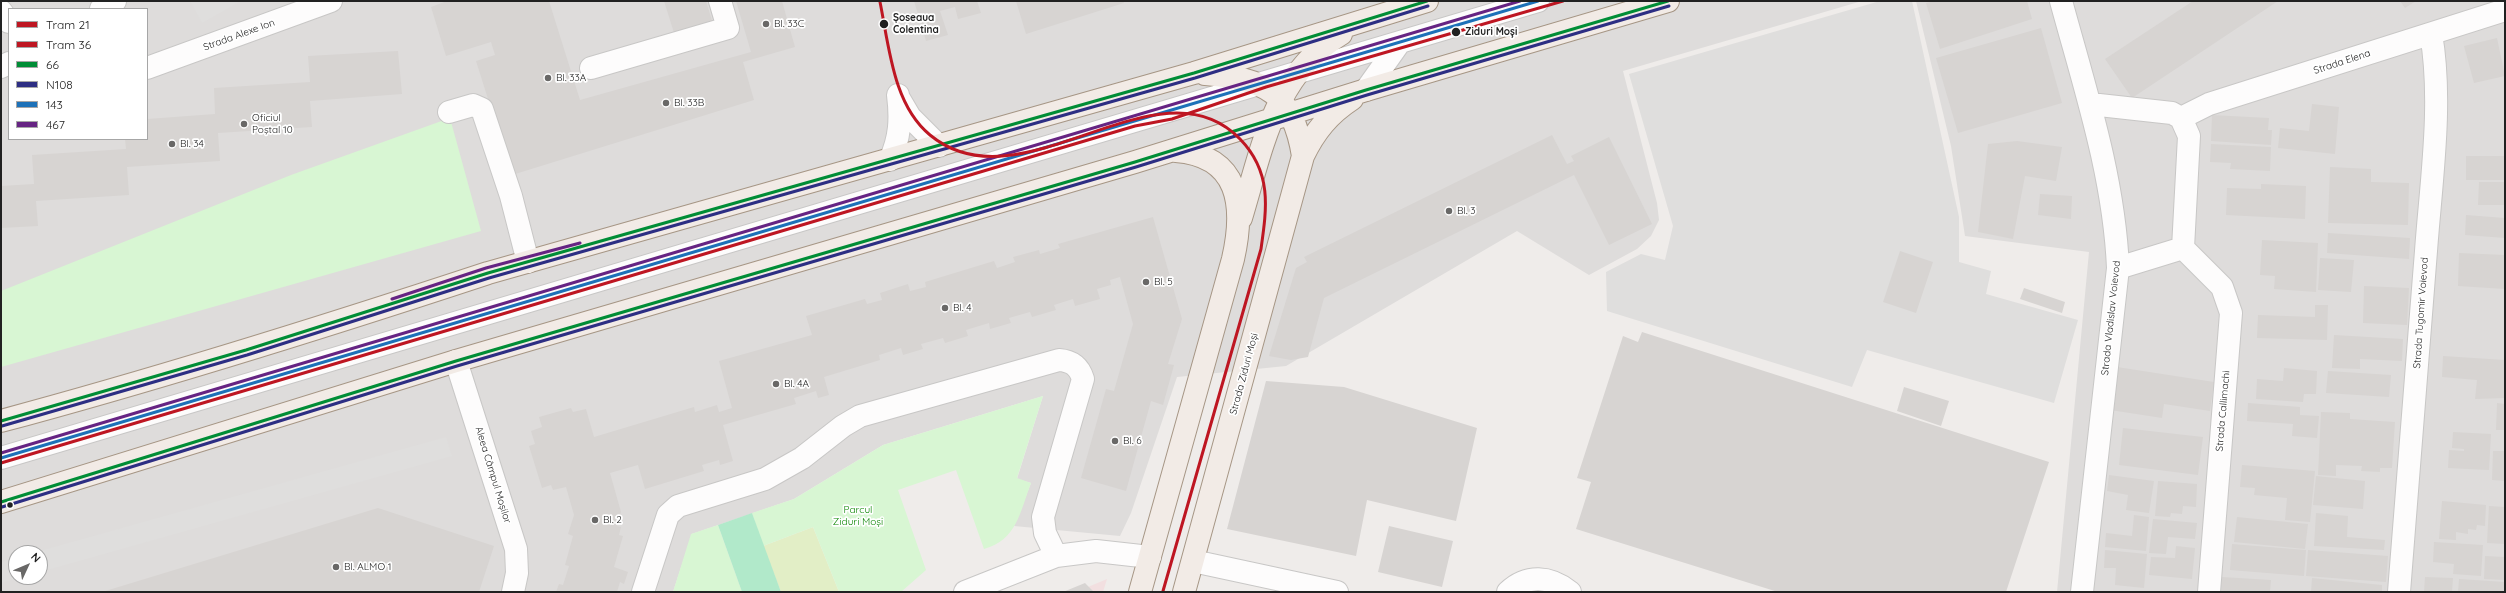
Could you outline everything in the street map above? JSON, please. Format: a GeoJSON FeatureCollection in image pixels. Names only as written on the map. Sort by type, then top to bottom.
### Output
{"type":"FeatureCollection","features":[{"type":"Feature","properties":{"kind":"main road"},"geometry":{"type":"LineString","coordinates":[[1,422],[81,400],[528,262],[1194,73],[1427,1]]}},
{"type":"Feature","properties":{"kind":"main road"},"geometry":{"type":"LineString","coordinates":[[1285,106],[1366,90],[1668,1]]}},
{"type":"Feature","properties":{"kind":"main road"},"geometry":{"type":"LineString","coordinates":[[1,502],[456,361],[1170,151],[1270,120],[1285,106],[1299,72],[1326,44],[1364,21]]}},
{"type":"Feature","properties":{"kind":"main road"},"geometry":{"type":"LineString","coordinates":[[1194,73],[1238,78],[1259,83],[1285,106],[1298,130],[1303,156]]}},
{"type":"Feature","properties":{"kind":"main road"},"geometry":{"type":"LineString","coordinates":[[1303,156],[1316,132],[1330,116],[1366,90]]}},
{"type":"Feature","properties":{"kind":"main road"},"geometry":{"type":"LineString","coordinates":[[1140,592],[1233,259],[1238,227],[1270,120]]}},
{"type":"Feature","properties":{"kind":"main road"},"geometry":{"type":"LineString","coordinates":[[1170,151],[1202,156],[1221,168],[1234,188],[1238,203],[1238,227]]}},
{"type":"Feature","properties":{"kind":"main road","name":"Strada Ziduri Moși"},"geometry":{"type":"LineString","coordinates":[[1184,592],[1303,156]]}},
{"type":"Feature","properties":{"kind":"street"},"geometry":{"type":"LineString","coordinates":[[103,8],[115,1]]}},
{"type":"Feature","properties":{"kind":"street","name":"Strada Alexe Ion"},"geometry":{"type":"LineString","coordinates":[[148,68],[331,1]]}},
{"type":"Feature","properties":{"kind":"street"},"geometry":{"type":"LineString","coordinates":[[591,68],[728,28],[720,1]]}},
{"type":"Feature","properties":{"kind":"street"},"geometry":{"type":"LineString","coordinates":[[1,458],[1538,1]]}},
{"type":"Feature","properties":{"kind":"street","name":"Strada Vladislav Voievod"},"geometry":{"type":"LineString","coordinates":[[2061,1],[2090,104],[2115,219],[2118,268],[2082,592]]}},
{"type":"Feature","properties":{"kind":"street","name":"Strada Elena"},"geometry":{"type":"LineString","coordinates":[[2181,118],[2209,104],[2505,10]]}},
{"type":"Feature","properties":{"kind":"street"},"geometry":{"type":"LineString","coordinates":[[1,12],[8,21]]}},
{"type":"Feature","properties":{"kind":"street","name":"Strada Tugomir Voievod"},"geometry":{"type":"LineString","coordinates":[[2400,592],[2431,186],[2436,88],[2431,34]]}},
{"type":"Feature","properties":{"kind":"street"},"geometry":{"type":"LineString","coordinates":[[1366,90],[1400,42]]}},
{"type":"Feature","properties":{"kind":"street"},"geometry":{"type":"LineString","coordinates":[[890,160],[900,130],[901,119],[898,95],[910,117],[939,146]]}},
{"type":"Feature","properties":{"kind":"street"},"geometry":{"type":"LineString","coordinates":[[2090,104],[2165,111],[2181,118],[2189,136],[2183,248],[2118,268]]}},
{"type":"Feature","properties":{"kind":"street"},"geometry":{"type":"LineString","coordinates":[[449,112],[473,105],[482,109],[511,196],[528,262]]}},
{"type":"Feature","properties":{"kind":"street","name":"Strada Callimachi"},"geometry":{"type":"LineString","coordinates":[[2183,248],[2222,287],[2231,313],[2209,592]]}},
{"type":"Feature","properties":{"kind":"street"},"geometry":{"type":"LineString","coordinates":[[643,592],[668,515],[678,506],[765,479],[802,458],[843,426],[860,416],[1059,360],[1068,361],[1075,365],[1083,379],[1043,517],[1045,533],[1056,556]]}},
{"type":"Feature","properties":{"kind":"street","name":"Aleea Câmpul Moșilor"},"geometry":{"type":"LineString","coordinates":[[456,361],[479,429],[516,549],[517,573],[514,592]]}},
{"type":"Feature","properties":{"kind":"street"},"geometry":{"type":"LineString","coordinates":[[965,592],[1056,556],[1096,551],[1150,557]]}},
{"type":"Feature","properties":{"kind":"street"},"geometry":{"type":"LineString","coordinates":[[1193,561],[1337,592]]}},
{"type":"Feature","properties":{"kind":"street"},"geometry":{"type":"LineString","coordinates":[[1508,592],[1520,583],[1540,579],[1560,584],[1570,592]]}},
{"type":"Feature","properties":{"kind":"shaded area"},"geometry":{"type":"Polygon","coordinates":[[[1,1],[1862,1],[1623,71],[1657,203],[1659,220],[1651,236],[1637,249],[1589,275],[1517,231],[1286,366],[1177,377],[1131,513],[1120,536],[1014,526],[1031,483],[1017,479],[1043,396],[883,445],[794,499],[692,534],[673,592],[1,592],[1,1]]]}},
{"type":"Feature","properties":{"kind":"shaded area"},"geometry":{"type":"Polygon","coordinates":[[[190,1],[241,1],[202,23],[190,1]]]}},
{"type":"Feature","properties":{"kind":"shaded area"},"geometry":{"type":"Polygon","coordinates":[[[1880,1],[1912,1],[1959,217],[1959,262],[1991,271],[1986,294],[2078,320],[2054,403],[1867,350],[1852,387],[1607,311],[1606,272],[1641,254],[1665,260],[1673,226],[1629,74],[1880,1]]]}},
{"type":"Feature","properties":{"kind":"shaded area"},"geometry":{"type":"Polygon","coordinates":[[[1916,1],[2505,1],[2505,592],[2057,592],[2089,252],[1965,236],[1951,146],[1916,1]]]}},
{"type":"Feature","properties":{"kind":"shaded area"},"geometry":{"type":"Polygon","coordinates":[[[446,437],[452,456],[48,570],[48,549],[446,437]]]}},
{"type":"Feature","properties":{"kind":"shaded area"},"geometry":{"type":"Polygon","coordinates":[[[8,560],[8,581],[1,583],[1,562],[8,560]]]}},
{"type":"Feature","properties":{"kind":"shaded area"},"geometry":{"type":"Polygon","coordinates":[[[1107,579],[1103,592],[1076,592],[1107,579]]]}},
{"type":"Feature","properties":{"kind":"green space"},"geometry":{"type":"Polygon","coordinates":[[[450,118],[481,231],[1,367],[1,291],[291,175],[450,118]]]}},
{"type":"Feature","properties":{"kind":"green space","name":"Parcul Ziduri Moși"},"geometry":{"type":"Polygon","coordinates":[[[1043,396],[1017,478],[1031,483],[1016,524],[1004,539],[995,545],[984,549],[956,470],[898,490],[926,570],[901,592],[839,592],[813,527],[763,546],[752,513],[794,499],[883,445],[1043,396]]]}},
{"type":"Feature","properties":{"kind":"green space"},"geometry":{"type":"Polygon","coordinates":[[[752,513],[781,592],[742,592],[718,525],[752,513]]]}},
{"type":"Feature","properties":{"kind":"green space"},"geometry":{"type":"Polygon","coordinates":[[[718,525],[742,592],[673,592],[691,534],[718,525]]]}},
{"type":"Feature","properties":{"kind":"green space"},"geometry":{"type":"Polygon","coordinates":[[[813,527],[839,592],[781,592],[763,546],[813,527]]]}},
{"type":"Feature","properties":{"kind":"building"},"geometry":{"type":"Polygon","coordinates":[[[447,1],[549,1],[580,100],[751,52],[736,1],[782,1],[795,47],[743,62],[754,100],[512,175],[476,61],[495,55],[491,42],[446,56],[431,7],[447,1]]]}},
{"type":"Feature","properties":{"kind":"building"},"geometry":{"type":"Polygon","coordinates":[[[664,1],[706,1],[713,24],[675,36],[664,1]]]}},
{"type":"Feature","properties":{"kind":"building"},"geometry":{"type":"Polygon","coordinates":[[[914,1],[977,1],[981,13],[958,19],[955,7],[940,11],[948,35],[926,41],[914,1]]]}},
{"type":"Feature","properties":{"kind":"building"},"geometry":{"type":"Polygon","coordinates":[[[1016,1],[1123,1],[1124,3],[1026,34],[1016,1]]]}},
{"type":"Feature","properties":{"kind":"building"},"geometry":{"type":"Polygon","coordinates":[[[1934,1],[2027,1],[2032,19],[1940,49],[1926,3],[1934,1]]]}},
{"type":"Feature","properties":{"kind":"building"},"geometry":{"type":"Polygon","coordinates":[[[2193,1],[2278,1],[2132,98],[2105,59],[2193,1]]]}},
{"type":"Feature","properties":{"kind":"building"},"geometry":{"type":"Polygon","coordinates":[[[2400,1],[2416,1],[2405,8],[2400,1]]]}},
{"type":"Feature","properties":{"kind":"building"},"geometry":{"type":"Polygon","coordinates":[[[2041,28],[2062,103],[1958,133],[1936,58],[2041,28]]]}},
{"type":"Feature","properties":{"kind":"building"},"geometry":{"type":"Polygon","coordinates":[[[2497,38],[2505,76],[2474,83],[2464,46],[2497,38]]]}},
{"type":"Feature","properties":{"kind":"building","name":"Bl. 34"},"geometry":{"type":"Polygon","coordinates":[[[398,51],[402,94],[310,101],[312,127],[218,133],[220,161],[127,167],[129,195],[36,201],[38,226],[1,228],[1,186],[34,184],[32,155],[126,149],[125,140],[148,140],[148,119],[215,114],[214,88],[310,82],[308,56],[398,51]]]}},
{"type":"Feature","properties":{"kind":"building"},"geometry":{"type":"Polygon","coordinates":[[[2312,104],[2339,107],[2335,154],[2278,148],[2280,128],[2309,131],[2312,104]]]}},
{"type":"Feature","properties":{"kind":"building"},"geometry":{"type":"Polygon","coordinates":[[[2212,115],[2269,118],[2268,130],[2272,130],[2271,145],[2211,141],[2212,115]]]}},
{"type":"Feature","properties":{"kind":"building","name":"Bl. 3"},"geometry":{"type":"Polygon","coordinates":[[[1552,135],[1567,164],[1574,161],[1571,156],[1609,137],[1652,224],[1609,245],[1574,175],[1324,298],[1308,357],[1291,360],[1269,356],[1296,268],[1307,262],[1304,257],[1552,135]]]}},
{"type":"Feature","properties":{"kind":"building"},"geometry":{"type":"Polygon","coordinates":[[[2017,141],[2062,147],[2056,181],[2025,176],[2013,239],[1978,232],[1988,144],[2017,141]]]}},
{"type":"Feature","properties":{"kind":"building"},"geometry":{"type":"Polygon","coordinates":[[[2211,144],[2271,147],[2270,171],[2230,169],[2231,163],[2210,162],[2211,144]]]}},
{"type":"Feature","properties":{"kind":"building"},"geometry":{"type":"Polygon","coordinates":[[[2466,156],[2505,156],[2505,180],[2466,180],[2466,156]]]}},
{"type":"Feature","properties":{"kind":"building"},"geometry":{"type":"Polygon","coordinates":[[[2330,167],[2371,169],[2371,182],[2409,183],[2408,225],[2328,223],[2330,167]]]}},
{"type":"Feature","properties":{"kind":"building"},"geometry":{"type":"Polygon","coordinates":[[[2479,182],[2505,182],[2505,205],[2478,205],[2479,182]]]}},
{"type":"Feature","properties":{"kind":"building"},"geometry":{"type":"Polygon","coordinates":[[[2261,184],[2306,186],[2305,219],[2226,215],[2227,188],[2261,189],[2261,184]]]}},
{"type":"Feature","properties":{"kind":"building"},"geometry":{"type":"Polygon","coordinates":[[[2040,194],[2072,196],[2071,219],[2038,215],[2040,194]]]}},
{"type":"Feature","properties":{"kind":"building"},"geometry":{"type":"Polygon","coordinates":[[[2466,215],[2505,218],[2505,238],[2465,235],[2466,215]]]}},
{"type":"Feature","properties":{"kind":"building"},"geometry":{"type":"Polygon","coordinates":[[[1153,217],[1182,319],[1168,364],[1174,365],[1163,405],[1151,401],[1126,491],[1081,478],[1106,389],[1114,391],[1133,324],[1120,277],[1110,280],[1111,285],[1097,289],[1100,299],[1075,306],[1073,299],[1054,305],[1056,310],[1032,317],[1030,312],[1009,318],[1011,323],[990,329],[989,323],[966,330],[968,336],[945,343],[943,338],[921,344],[923,349],[903,355],[901,348],[879,355],[880,360],[824,377],[829,395],[818,398],[816,391],[794,398],[796,404],[723,425],[733,461],[720,465],[719,460],[702,465],[704,471],[645,489],[638,465],[610,473],[621,512],[617,526],[621,527],[619,535],[623,536],[614,567],[628,572],[624,584],[620,582],[617,592],[556,592],[559,584],[563,585],[569,566],[565,565],[573,536],[568,534],[574,515],[566,487],[553,490],[551,485],[542,488],[529,446],[535,444],[531,431],[542,427],[539,417],[571,408],[573,412],[586,409],[594,437],[694,407],[695,412],[717,405],[719,412],[732,408],[719,361],[812,335],[806,316],[865,299],[867,304],[882,300],[880,293],[908,284],[910,291],[926,287],[925,282],[994,261],[997,268],[1015,262],[1013,257],[1039,250],[1040,254],[1060,248],[1058,244],[1153,217]]]}},
{"type":"Feature","properties":{"kind":"building"},"geometry":{"type":"Polygon","coordinates":[[[2328,233],[2410,238],[2409,259],[2327,253],[2328,233]]]}},
{"type":"Feature","properties":{"kind":"building"},"geometry":{"type":"Polygon","coordinates":[[[2262,240],[2318,243],[2316,292],[2274,289],[2275,276],[2260,275],[2262,240]]]}},
{"type":"Feature","properties":{"kind":"building"},"geometry":{"type":"Polygon","coordinates":[[[1900,251],[1933,262],[1916,313],[1883,302],[1900,251]]]}},
{"type":"Feature","properties":{"kind":"building"},"geometry":{"type":"Polygon","coordinates":[[[2459,253],[2505,255],[2505,289],[2458,286],[2459,253]]]}},
{"type":"Feature","properties":{"kind":"building"},"geometry":{"type":"Polygon","coordinates":[[[2320,258],[2354,260],[2351,292],[2318,290],[2320,258]]]}},
{"type":"Feature","properties":{"kind":"building"},"geometry":{"type":"Polygon","coordinates":[[[2364,286],[2409,288],[2407,325],[2363,323],[2364,286]]]}},
{"type":"Feature","properties":{"kind":"building"},"geometry":{"type":"Polygon","coordinates":[[[2024,288],[2065,302],[2062,313],[2020,299],[2024,288]]]}},
{"type":"Feature","properties":{"kind":"building"},"geometry":{"type":"Polygon","coordinates":[[[2315,305],[2328,305],[2327,340],[2257,338],[2258,315],[2315,317],[2315,305]]]}},
{"type":"Feature","properties":{"kind":"building"},"geometry":{"type":"Polygon","coordinates":[[[1642,332],[2049,462],[2006,592],[1778,592],[1576,529],[1591,482],[1577,478],[1623,336],[1638,342],[1642,332]]]}},
{"type":"Feature","properties":{"kind":"building"},"geometry":{"type":"Polygon","coordinates":[[[2334,335],[2403,339],[2402,361],[2360,359],[2360,369],[2332,368],[2334,335]]]}},
{"type":"Feature","properties":{"kind":"building"},"geometry":{"type":"Polygon","coordinates":[[[2443,356],[2505,360],[2505,398],[2475,399],[2477,380],[2442,377],[2443,356]]]}},
{"type":"Feature","properties":{"kind":"building"},"geometry":{"type":"Polygon","coordinates":[[[2117,367],[2214,382],[2210,411],[2164,404],[2162,418],[2110,410],[2117,367]]]}},
{"type":"Feature","properties":{"kind":"building"},"geometry":{"type":"Polygon","coordinates":[[[2284,368],[2317,371],[2316,394],[2304,394],[2303,402],[2256,399],[2257,379],[2283,381],[2284,368]]]}},
{"type":"Feature","properties":{"kind":"building"},"geometry":{"type":"Polygon","coordinates":[[[2328,371],[2391,375],[2389,397],[2326,393],[2328,371]]]}},
{"type":"Feature","properties":{"kind":"building"},"geometry":{"type":"Polygon","coordinates":[[[1266,381],[1344,387],[1477,428],[1456,521],[1367,500],[1356,556],[1227,529],[1266,381]]]}},
{"type":"Feature","properties":{"kind":"building"},"geometry":{"type":"Polygon","coordinates":[[[1904,387],[1949,401],[1941,426],[1897,411],[1904,387]]]}},
{"type":"Feature","properties":{"kind":"building"},"geometry":{"type":"Polygon","coordinates":[[[2248,403],[2300,407],[2300,415],[2319,416],[2317,438],[2292,436],[2293,424],[2247,421],[2248,403]]]}},
{"type":"Feature","properties":{"kind":"building"},"geometry":{"type":"Polygon","coordinates":[[[2497,403],[2505,404],[2505,430],[2496,430],[2497,403]]]}},
{"type":"Feature","properties":{"kind":"building"},"geometry":{"type":"Polygon","coordinates":[[[2321,412],[2350,413],[2350,419],[2395,422],[2392,468],[2380,468],[2380,472],[2361,471],[2362,466],[2336,465],[2336,476],[2318,475],[2321,412]]]}},
{"type":"Feature","properties":{"kind":"building"},"geometry":{"type":"Polygon","coordinates":[[[2123,428],[2203,437],[2198,475],[2119,465],[2123,428]]]}},
{"type":"Feature","properties":{"kind":"building"},"geometry":{"type":"Polygon","coordinates":[[[2453,432],[2491,434],[2489,470],[2448,468],[2449,450],[2464,451],[2464,449],[2452,448],[2453,432]]]}},
{"type":"Feature","properties":{"kind":"building"},"geometry":{"type":"Polygon","coordinates":[[[2493,451],[2505,451],[2505,481],[2492,480],[2493,451]]]}},
{"type":"Feature","properties":{"kind":"building"},"geometry":{"type":"Polygon","coordinates":[[[2242,465],[2315,471],[2310,522],[2285,520],[2287,498],[2254,495],[2255,488],[2240,487],[2242,465]]]}},
{"type":"Feature","properties":{"kind":"building"},"geometry":{"type":"Polygon","coordinates":[[[2109,475],[2154,481],[2149,513],[2126,510],[2128,495],[2107,491],[2109,475]]]}},
{"type":"Feature","properties":{"kind":"building"},"geometry":{"type":"Polygon","coordinates":[[[2316,476],[2365,481],[2363,509],[2313,505],[2316,476]]]}},
{"type":"Feature","properties":{"kind":"building"},"geometry":{"type":"Polygon","coordinates":[[[2158,481],[2197,484],[2196,507],[2183,506],[2182,514],[2171,513],[2170,517],[2155,516],[2158,481]]]}},
{"type":"Feature","properties":{"kind":"building"},"geometry":{"type":"Polygon","coordinates":[[[2442,501],[2486,505],[2485,526],[2477,525],[2476,530],[2468,529],[2468,534],[2456,532],[2456,540],[2439,539],[2442,501]]]}},
{"type":"Feature","properties":{"kind":"building"},"geometry":{"type":"Polygon","coordinates":[[[2489,506],[2505,507],[2505,544],[2487,543],[2489,506]]]}},
{"type":"Feature","properties":{"kind":"building","name":"Bl. ALMO 1"},"geometry":{"type":"Polygon","coordinates":[[[378,508],[494,546],[479,592],[102,592],[378,508]]]}},
{"type":"Feature","properties":{"kind":"building"},"geometry":{"type":"Polygon","coordinates":[[[2316,513],[2348,516],[2347,537],[2385,540],[2384,550],[2314,546],[2316,513]]]}},
{"type":"Feature","properties":{"kind":"building"},"geometry":{"type":"Polygon","coordinates":[[[2134,515],[2149,517],[2146,551],[2105,547],[2106,533],[2132,536],[2134,515]]]}},
{"type":"Feature","properties":{"kind":"building"},"geometry":{"type":"Polygon","coordinates":[[[2237,517],[2308,524],[2305,549],[2234,542],[2237,517]]]}},
{"type":"Feature","properties":{"kind":"building"},"geometry":{"type":"Polygon","coordinates":[[[2153,519],[2197,523],[2195,539],[2168,537],[2166,554],[2149,553],[2153,519]]]}},
{"type":"Feature","properties":{"kind":"building"},"geometry":{"type":"Polygon","coordinates":[[[1389,526],[1453,541],[1442,587],[1378,572],[1389,526]]]}},
{"type":"Feature","properties":{"kind":"building"},"geometry":{"type":"Polygon","coordinates":[[[2434,542],[2483,545],[2481,576],[2453,574],[2454,564],[2433,562],[2434,542]]]}},
{"type":"Feature","properties":{"kind":"building"},"geometry":{"type":"Polygon","coordinates":[[[2232,544],[2306,550],[2304,576],[2230,570],[2232,544]]]}},
{"type":"Feature","properties":{"kind":"building"},"geometry":{"type":"Polygon","coordinates":[[[2176,546],[2195,548],[2192,579],[2149,575],[2151,557],[2175,558],[2176,546]]]}},
{"type":"Feature","properties":{"kind":"building"},"geometry":{"type":"Polygon","coordinates":[[[2105,550],[2147,554],[2144,588],[2115,585],[2116,568],[2104,568],[2105,550]]]}},
{"type":"Feature","properties":{"kind":"building"},"geometry":{"type":"Polygon","coordinates":[[[2308,550],[2388,556],[2386,582],[2306,576],[2308,550]]]}},
{"type":"Feature","properties":{"kind":"building"},"geometry":{"type":"Polygon","coordinates":[[[2485,556],[2505,557],[2505,580],[2484,579],[2485,556]]]}},
{"type":"Feature","properties":{"kind":"building"},"geometry":{"type":"Polygon","coordinates":[[[2222,577],[2271,580],[2270,592],[2221,592],[2222,577]]]}},
{"type":"Feature","properties":{"kind":"building"},"geometry":{"type":"Polygon","coordinates":[[[2425,577],[2453,578],[2452,592],[2424,592],[2425,577]]]}},
{"type":"Feature","properties":{"kind":"building"},"geometry":{"type":"Polygon","coordinates":[[[2312,578],[2382,585],[2382,592],[2311,592],[2312,578]]]}},
{"type":"Feature","properties":{"kind":"building"},"geometry":{"type":"Polygon","coordinates":[[[2459,579],[2505,582],[2505,592],[2458,592],[2459,579]]]}},
{"type":"Feature","properties":{"kind":"building"},"geometry":{"type":"Polygon","coordinates":[[[1085,583],[1094,592],[1063,592],[1085,583]]]}},
{"type":"Feature","properties":{"kind":"tram line","name":"21"},"geometry":{"type":"LineString","coordinates":[[1,463],[1135,126],[1172,119],[1266,87],[1563,1]]}},
{"type":"Feature","properties":{"kind":"tram line","name":"36"},"geometry":{"type":"LineString","coordinates":[[880,2],[894,74],[908,108],[930,135],[966,154],[1006,156],[1047,147],[1130,120],[1170,113],[1207,118],[1240,139],[1258,164],[1265,191],[1265,219],[1261,249],[1163,591]]}},
{"type":"Feature","properties":{"kind":"transit line","name":"66"},"geometry":{"type":"LineString","coordinates":[[1,421],[246,350],[488,273],[1194,73],[1427,1]]}},
{"type":"Feature","properties":{"kind":"transit line","name":"467"},"geometry":{"type":"LineString","coordinates":[[1,453],[1520,1]]}},
{"type":"Feature","properties":{"kind":"transit line","name":"143"},"geometry":{"type":"LineString","coordinates":[[1,458],[1538,1]]}},
{"type":"Feature","properties":{"kind":"transit line","name":"66"},"geometry":{"type":"LineString","coordinates":[[1,502],[456,361],[1135,162],[1366,90],[1668,1]]}},
{"type":"Feature","properties":{"kind":"transit line","name":"N108"},"geometry":{"type":"LineString","coordinates":[[2,426],[247,355],[489,278],[1195,78],[1428,6]]}},
{"type":"Feature","properties":{"kind":"transit line","name":"N108"},"geometry":{"type":"LineString","coordinates":[[2,507],[457,366],[1136,167],[1367,95],[1669,6]]}},
{"type":"Feature","properties":{"kind":"transit line","name":"467"},"geometry":{"type":"LineString","coordinates":[[392,299],[486,268],[580,243]]}},
{"type":"Feature","properties":{"kind":"place","name":"Bl. 33C"},"geometry":{"type":"Point","coordinates":[766,24]}},
{"type":"Feature","properties":{"kind":"place","name":"Șoseaua Colentina"},"geometry":{"type":"Point","coordinates":[884,24]}},
{"type":"Feature","properties":{"kind":"place","name":"Ziduri Moși"},"geometry":{"type":"Point","coordinates":[1456,32]}},
{"type":"Feature","properties":{"kind":"place","name":"Bl. 33A"},"geometry":{"type":"Point","coordinates":[548,78]}},
{"type":"Feature","properties":{"kind":"place","name":"Bl. 33B"},"geometry":{"type":"Point","coordinates":[666,103]}},
{"type":"Feature","properties":{"kind":"place","name":"Oficiul Poştal 10"},"geometry":{"type":"Point","coordinates":[244,124]}},
{"type":"Feature","properties":{"kind":"place","name":"Bl. 34"},"geometry":{"type":"Point","coordinates":[172,144]}},
{"type":"Feature","properties":{"kind":"place","name":"Bl. 3"},"geometry":{"type":"Point","coordinates":[1449,211]}},
{"type":"Feature","properties":{"kind":"place","name":"Bl. 5"},"geometry":{"type":"Point","coordinates":[1146,282]}},
{"type":"Feature","properties":{"kind":"place","name":"Bl. 4"},"geometry":{"type":"Point","coordinates":[945,308]}},
{"type":"Feature","properties":{"kind":"place","name":"Bl. 4A"},"geometry":{"type":"Point","coordinates":[776,384]}},
{"type":"Feature","properties":{"kind":"place","name":"Bl. 6"},"geometry":{"type":"Point","coordinates":[1115,441]}},
{"type":"Feature","properties":{"kind":"place","name":"Bl. 2"},"geometry":{"type":"Point","coordinates":[595,520]}},
{"type":"Feature","properties":{"kind":"place","name":"Bl. ALMO 1"},"geometry":{"type":"Point","coordinates":[336,567]}}]}
